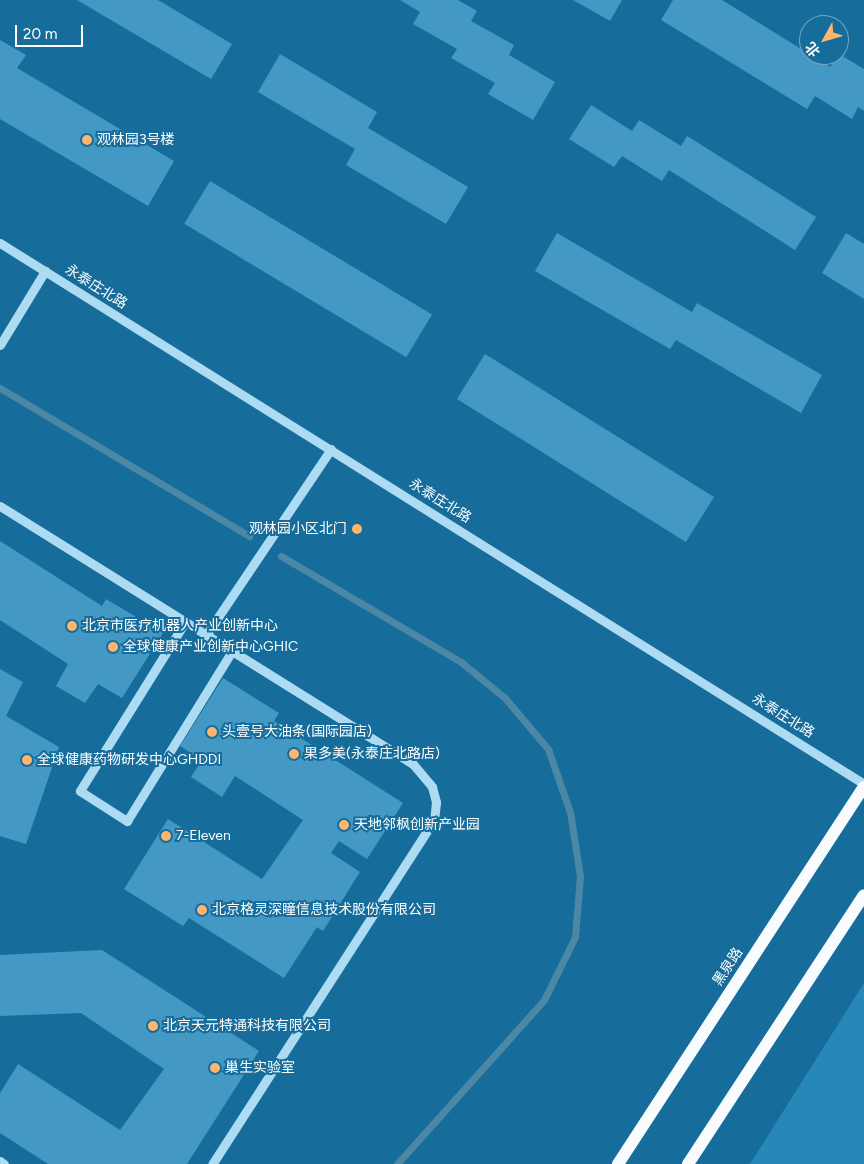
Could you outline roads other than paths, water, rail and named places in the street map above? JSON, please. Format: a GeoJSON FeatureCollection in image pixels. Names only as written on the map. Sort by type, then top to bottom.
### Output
{"type":"FeatureCollection","features":[{"type":"Feature","properties":{"kind":"main road","name":"黑泉路"},"geometry":{"type":"LineString","coordinates":[[618,1164],[864,785]]}},
{"type":"Feature","properties":{"kind":"main road"},"geometry":{"type":"LineString","coordinates":[[688,1164],[864,895]]}},
{"type":"Feature","properties":{"kind":"street","name":"永泰庄北路"},"geometry":{"type":"LineString","coordinates":[[0,243],[864,785]]}},
{"type":"Feature","properties":{"kind":"street"},"geometry":{"type":"LineString","coordinates":[[0,345],[45,271]]}},
{"type":"Feature","properties":{"kind":"street"},"geometry":{"type":"LineString","coordinates":[[206,635],[330,449]]}},
{"type":"Feature","properties":{"kind":"street"},"geometry":{"type":"LineString","coordinates":[[0,506],[412,764],[432,787],[436,802],[434,820],[212,1164]]}},
{"type":"Feature","properties":{"kind":"street"},"geometry":{"type":"LineString","coordinates":[[185,622],[80,791],[127,820],[232,651]]}},
{"type":"Feature","properties":{"kind":"street"},"geometry":{"type":"LineString","coordinates":[[0,1162],[4,1164]]}},
{"type":"Feature","properties":{"kind":"waterway"},"geometry":{"type":"LineString","coordinates":[[0,388],[249,536]]}},
{"type":"Feature","properties":{"kind":"waterway"},"geometry":{"type":"LineString","coordinates":[[281,556],[461,662],[505,698],[548,749],[570,812],[580,876],[575,937],[544,1000],[397,1164]]}},
{"type":"Feature","properties":{"kind":"place","name":"观林园3号楼"},"geometry":{"type":"Point","coordinates":[87,140]}},
{"type":"Feature","properties":{"kind":"place","name":"观林园小区北门"},"geometry":{"type":"Point","coordinates":[357,529]}},
{"type":"Feature","properties":{"kind":"place","name":"北京市医疗机器人产业创新中心"},"geometry":{"type":"Point","coordinates":[72,626]}},
{"type":"Feature","properties":{"kind":"place","name":"全球健康产业创新中心GHIC"},"geometry":{"type":"Point","coordinates":[113,647]}},
{"type":"Feature","properties":{"kind":"place","name":"头壹号大油条(国际园店)"},"geometry":{"type":"Point","coordinates":[212,732]}},
{"type":"Feature","properties":{"kind":"place","name":"果多美(永泰庄北路店)"},"geometry":{"type":"Point","coordinates":[294,754]}},
{"type":"Feature","properties":{"kind":"place","name":"全球健康药物研发中心GHDDI"},"geometry":{"type":"Point","coordinates":[27,760]}},
{"type":"Feature","properties":{"kind":"place","name":"天地邻枫创新产业园"},"geometry":{"type":"Point","coordinates":[344,825]}},
{"type":"Feature","properties":{"kind":"place","name":"7-Eleven"},"geometry":{"type":"Point","coordinates":[166,836]}},
{"type":"Feature","properties":{"kind":"place","name":"北京格灵深瞳信息技术股份有限公司"},"geometry":{"type":"Point","coordinates":[202,910]}},
{"type":"Feature","properties":{"kind":"place","name":"北京天元特通科技有限公司"},"geometry":{"type":"Point","coordinates":[153,1026]}},
{"type":"Feature","properties":{"kind":"place","name":"巢生实验室"},"geometry":{"type":"Point","coordinates":[215,1068]}}]}
